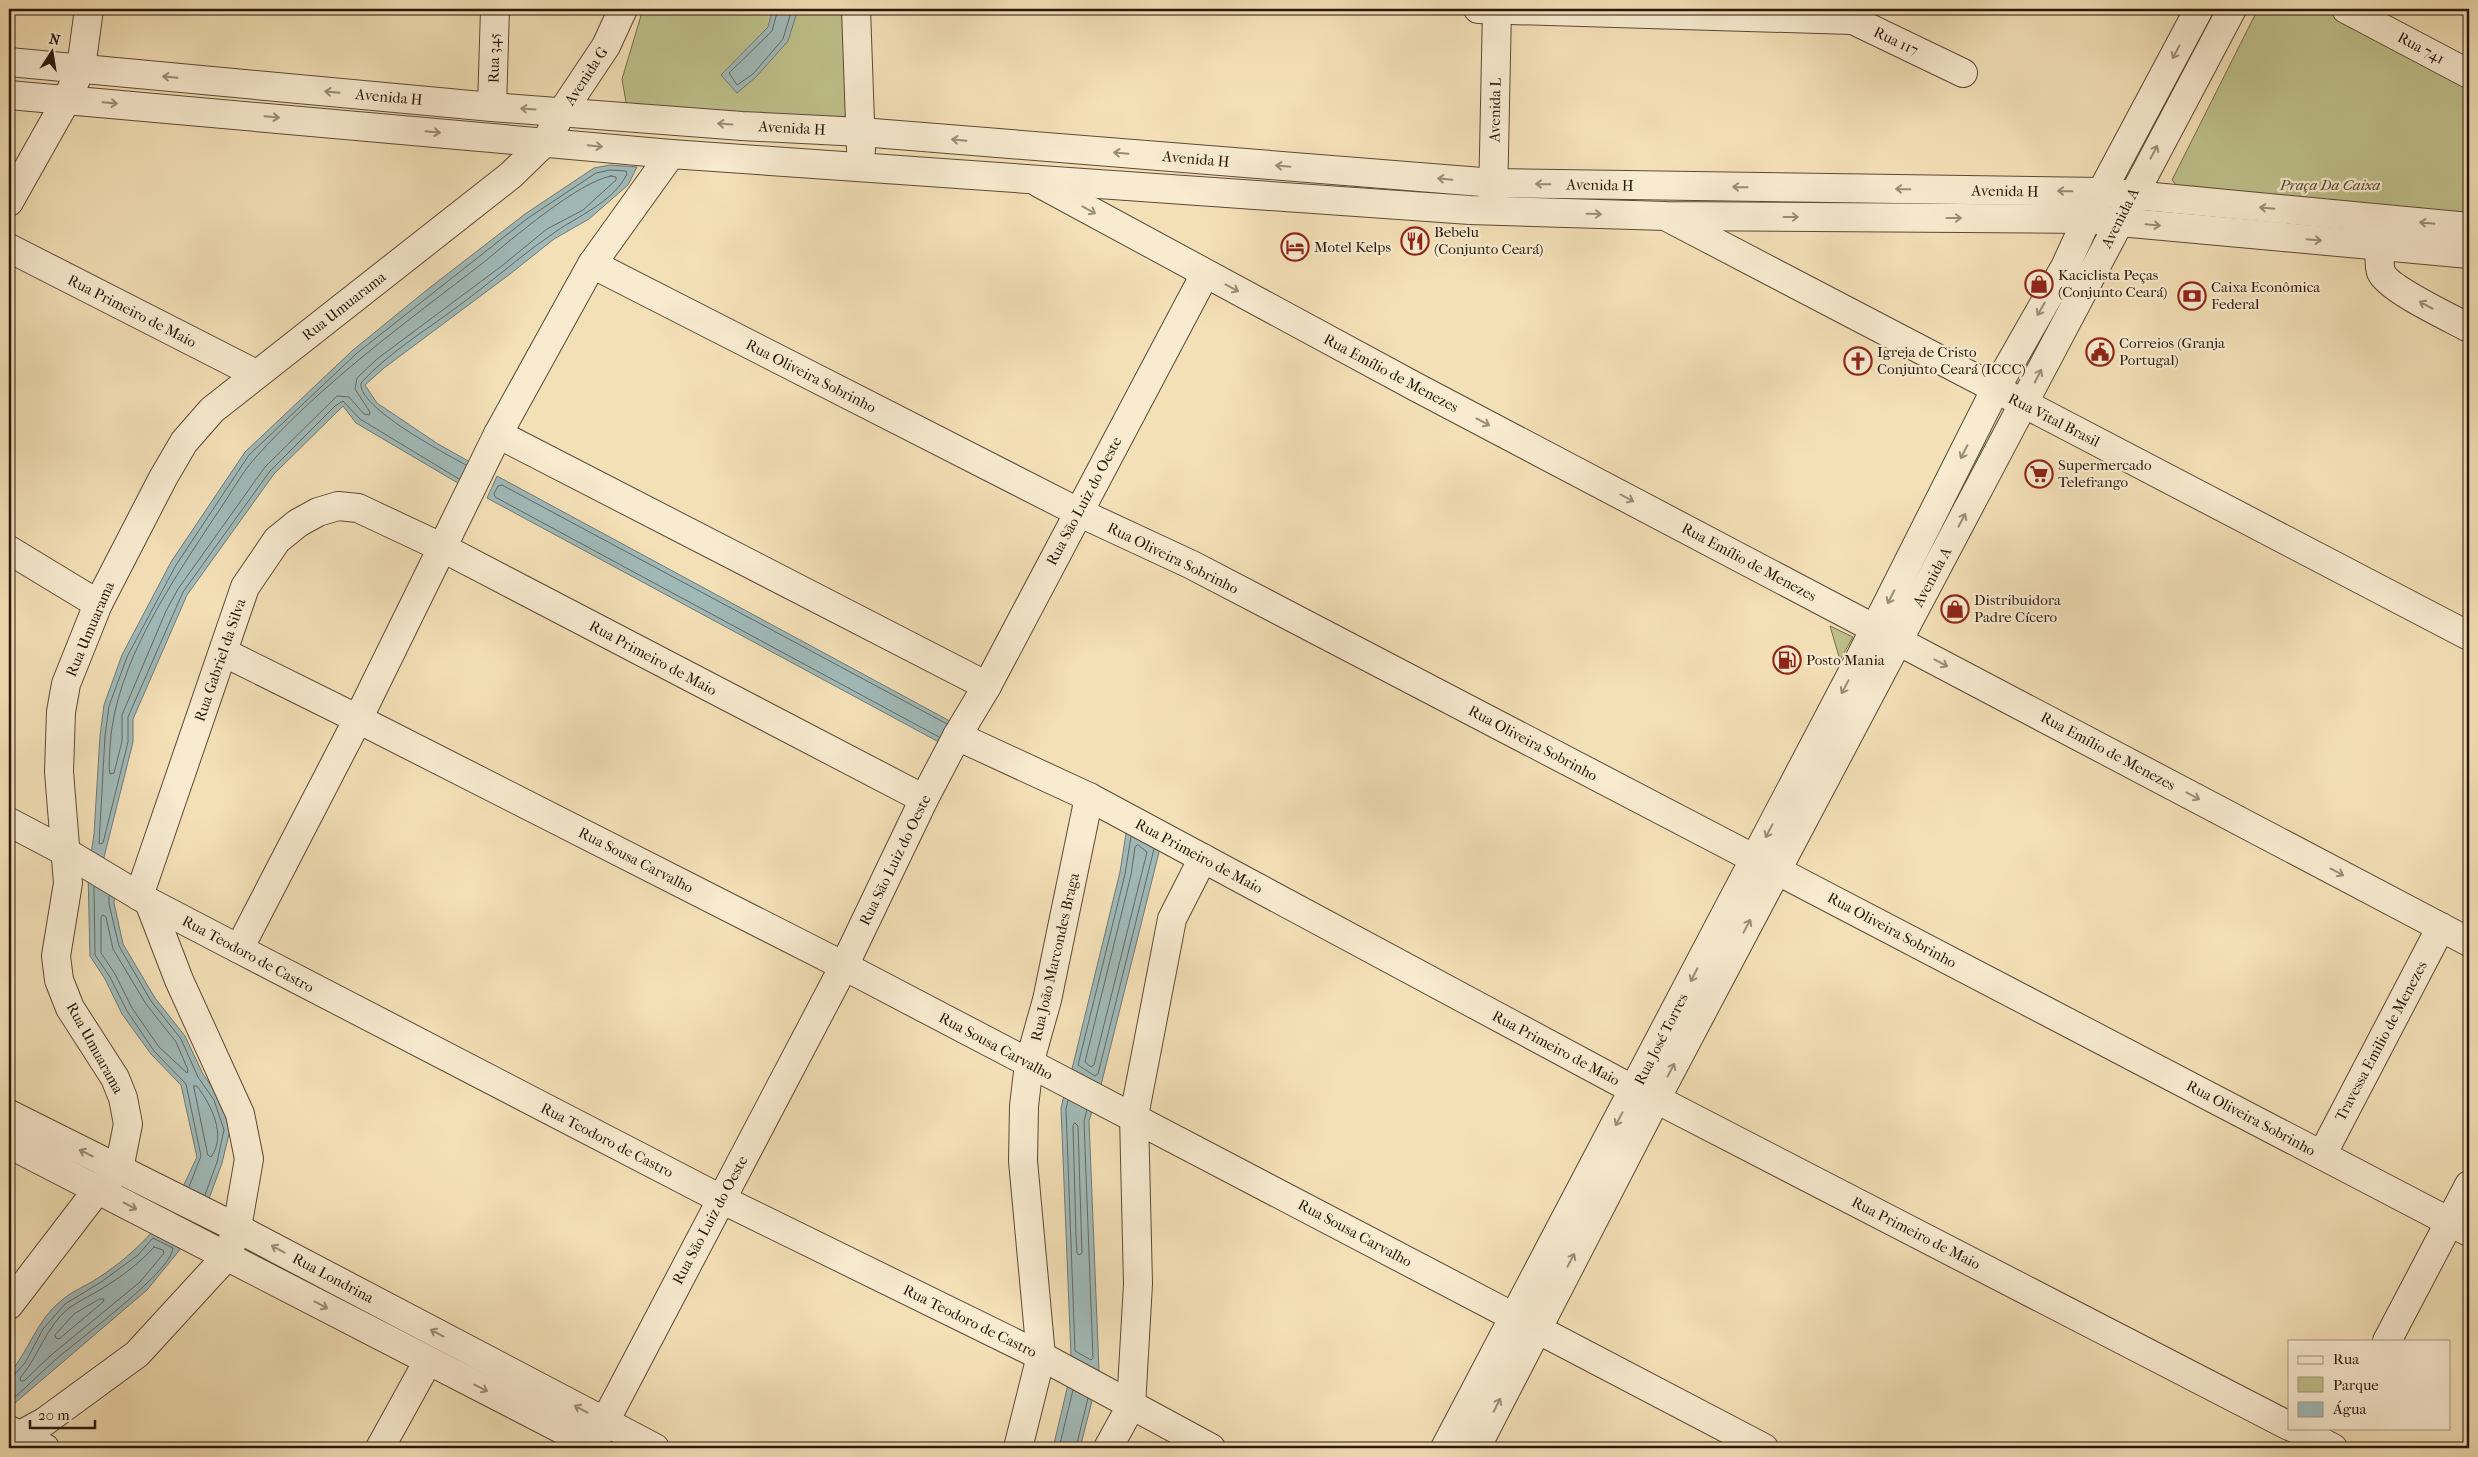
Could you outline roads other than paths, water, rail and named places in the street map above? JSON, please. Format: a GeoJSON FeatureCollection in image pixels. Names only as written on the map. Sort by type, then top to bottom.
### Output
{"type":"FeatureCollection","features":[{"type":"Feature","properties":{"kind":"street"},"geometry":{"type":"LineString","coordinates":[[9,202],[67,99],[82,68],[89,9]]}},
{"type":"Feature","properties":{"kind":"street","name":"Rua 345"},"geometry":{"type":"LineString","coordinates":[[492,106],[495,9]]}},
{"type":"Feature","properties":{"kind":"street","name":"Avenida G"},"geometry":{"type":"LineString","coordinates":[[546,141],[562,112],[606,46],[623,9]]}},
{"type":"Feature","properties":{"kind":"street"},"geometry":{"type":"LineString","coordinates":[[856,9],[861,132],[860,167]]}},
{"type":"Feature","properties":{"kind":"street"},"geometry":{"type":"LineString","coordinates":[[1491,9],[1841,14]]}},
{"type":"Feature","properties":{"kind":"street","name":"Avenida L"},"geometry":{"type":"LineString","coordinates":[[1491,9],[1494,183],[1492,212]]}},
{"type":"Feature","properties":{"kind":"street","name":"Avenida A"},"geometry":{"type":"LineString","coordinates":[[1887,635],[1996,390],[2065,267],[2087,219],[2197,9]]}},
{"type":"Feature","properties":{"kind":"street","name":"Avenida A"},"geometry":{"type":"LineString","coordinates":[[1887,635],[2023,405],[2131,195],[2232,9]]}},
{"type":"Feature","properties":{"kind":"street","name":"Rua 741"},"geometry":{"type":"LineString","coordinates":[[2346,9],[2469,74]]}},
{"type":"Feature","properties":{"kind":"street","name":"Rua 117"},"geometry":{"type":"LineString","coordinates":[[1841,14],[1963,72]]}},
{"type":"Feature","properties":{"kind":"street","name":"Avenida H"},"geometry":{"type":"LineString","coordinates":[[9,62],[562,112],[861,132],[1494,183],[2102,192],[2469,227]]}},
{"type":"Feature","properties":{"kind":"street","name":"Avenida H"},"geometry":{"type":"LineString","coordinates":[[9,95],[546,141],[671,154],[1492,212],[1666,216],[2087,219],[2469,254]]}},
{"type":"Feature","properties":{"kind":"street","name":"Rua Umuarama"},"geometry":{"type":"LineString","coordinates":[[119,1169],[128,1124],[123,1098],[116,1078],[70,1008],[59,980],[56,956],[68,883],[59,772],[62,712],[66,684],[98,604],[184,442],[212,410],[496,187],[546,141]]}},
{"type":"Feature","properties":{"kind":"street"},"geometry":{"type":"LineString","coordinates":[[239,949],[358,719],[498,434],[592,264],[671,154]]}},
{"type":"Feature","properties":{"kind":"street","name":"Rua Emílio de Menezes"},"geometry":{"type":"LineString","coordinates":[[1031,179],[1205,274],[2469,942]]}},
{"type":"Feature","properties":{"kind":"street","name":"Rua Vital Brasil"},"geometry":{"type":"LineString","coordinates":[[1666,216],[2023,405],[2469,636]]}},
{"type":"Feature","properties":{"kind":"street"},"geometry":{"type":"LineString","coordinates":[[2385,218],[2379,262],[2382,273],[2406,294],[2469,328]]}},
{"type":"Feature","properties":{"kind":"street","name":"Rua Primeiro de Maio"},"geometry":{"type":"LineString","coordinates":[[9,248],[256,374]]}},
{"type":"Feature","properties":{"kind":"street","name":"Rua Oliveira Sobrinho"},"geometry":{"type":"LineString","coordinates":[[592,264],[1078,512],[1192,565],[2460,1227]]}},
{"type":"Feature","properties":{"kind":"street","name":"Rua São Luiz do Oeste"},"geometry":{"type":"LineString","coordinates":[[594,1447],[605,1421],[844,966],[957,736],[987,686],[1205,274]]}},
{"type":"Feature","properties":{"kind":"street"},"geometry":{"type":"LineString","coordinates":[[498,434],[987,686]]}},
{"type":"Feature","properties":{"kind":"street","name":"Rua Gabriel da Silva"},"geometry":{"type":"LineString","coordinates":[[144,899],[223,652],[246,587],[277,540],[298,523],[318,512],[338,506],[358,508],[381,517]]}},
{"type":"Feature","properties":{"kind":"street","name":"Rua Primeiro de Maio"},"geometry":{"type":"LineString","coordinates":[[381,517],[924,800]]}},
{"type":"Feature","properties":{"kind":"street"},"geometry":{"type":"LineString","coordinates":[[9,550],[98,604]]}},
{"type":"Feature","properties":{"kind":"street","name":"Rua José Torres"},"geometry":{"type":"LineString","coordinates":[[1445,1448],[1524,1323],[1887,635]]}},
{"type":"Feature","properties":{"kind":"street","name":"Rua Sousa Carvalho"},"geometry":{"type":"LineString","coordinates":[[223,652],[844,966],[1030,1064],[1134,1116],[1764,1448]]}},
{"type":"Feature","properties":{"kind":"street","name":"Rua Primeiro de Maio"},"geometry":{"type":"LineString","coordinates":[[957,736],[1089,797],[1645,1094],[2288,1425]]}},
{"type":"Feature","properties":{"kind":"street","name":"Rua João Marcondes Braga"},"geometry":{"type":"LineString","coordinates":[[1018,1448],[1041,1356],[1023,1161],[1024,1106],[1030,1064],[1048,1000],[1089,797]]}},
{"type":"Feature","properties":{"kind":"street","name":"Rua Teodoro de Castro"},"geometry":{"type":"LineString","coordinates":[[9,822],[64,851],[144,899],[239,949],[721,1199],[1041,1356],[1130,1406],[1211,1448]]}},
{"type":"Feature","properties":{"kind":"street"},"geometry":{"type":"LineString","coordinates":[[1108,1448],[1130,1406],[1138,1284],[1134,1116],[1172,919],[1203,858]]}},
{"type":"Feature","properties":{"kind":"street"},"geometry":{"type":"LineString","coordinates":[[12,1435],[44,1422],[137,1354],[227,1256],[237,1228],[249,1159],[240,1114],[144,899]]}},
{"type":"Feature","properties":{"kind":"street","name":"Travessa Emilio de Menezes"},"geometry":{"type":"LineString","coordinates":[[2322,1155],[2441,927]]}},
{"type":"Feature","properties":{"kind":"street","name":"Rua Londrina"},"geometry":{"type":"LineString","coordinates":[[9,1114],[237,1228],[655,1448]]}},
{"type":"Feature","properties":{"kind":"street","name":"Rua Londrina"},"geometry":{"type":"LineString","coordinates":[[9,1144],[594,1447]]}},
{"type":"Feature","properties":{"kind":"street"},"geometry":{"type":"LineString","coordinates":[[9,1305],[98,1189],[119,1169]]}},
{"type":"Feature","properties":{"kind":"street"},"geometry":{"type":"LineString","coordinates":[[2388,1340],[2460,1227],[2469,1185]]}},
{"type":"Feature","properties":{"kind":"street","name":"Rua José Torres"},"geometry":{"type":"LineString","coordinates":[[1476,1448],[1524,1323]]}},
{"type":"Feature","properties":{"kind":"street"},"geometry":{"type":"LineString","coordinates":[[380,1448],[428,1361]]}},
{"type":"Feature","properties":{"kind":"street"},"geometry":{"type":"LineString","coordinates":[[2299,1430],[2333,1443]]}},
{"type":"Feature","properties":{"kind":"street"},"geometry":{"type":"LineString","coordinates":[[12,1435],[45,1448]]}},
{"type":"Feature","properties":{"kind":"water"},"geometry":{"type":"Polygon","coordinates":[[[773,9],[798,9],[788,41],[756,77],[737,93],[721,75],[768,27],[773,9]]]}},
{"type":"Feature","properties":{"kind":"water"},"geometry":{"type":"Polygon","coordinates":[[[610,165],[637,167],[628,185],[589,219],[554,239],[384,368],[365,385],[377,403],[438,444],[479,467],[468,489],[356,423],[343,406],[274,474],[187,595],[133,719],[133,742],[103,861],[91,854],[104,705],[122,655],[171,562],[245,452],[353,350],[428,289],[525,214],[594,168],[610,165]]]}},
{"type":"Feature","properties":{"kind":"water"},"geometry":{"type":"Polygon","coordinates":[[[497,476],[959,726],[948,747],[487,498],[497,476]]]}},
{"type":"Feature","properties":{"kind":"water"},"geometry":{"type":"Polygon","coordinates":[[[1127,827],[1161,844],[1101,1085],[1072,1069],[1120,872],[1127,827]]]}},
{"type":"Feature","properties":{"kind":"water"},"geometry":{"type":"Polygon","coordinates":[[[88,873],[115,889],[114,903],[123,944],[155,998],[185,1036],[203,1074],[219,1097],[230,1130],[222,1163],[206,1207],[180,1193],[197,1157],[181,1085],[151,1054],[122,1014],[105,979],[90,956],[88,873]]]}},
{"type":"Feature","properties":{"kind":"water"},"geometry":{"type":"Polygon","coordinates":[[[1066,1087],[1095,1102],[1089,1121],[1099,1371],[1071,1356],[1061,1108],[1066,1087]]]}},
{"type":"Feature","properties":{"kind":"water"},"geometry":{"type":"Polygon","coordinates":[[[153,1231],[182,1247],[147,1290],[9,1408],[9,1374],[46,1316],[66,1297],[120,1262],[153,1231]]]}},
{"type":"Feature","properties":{"kind":"water"},"geometry":{"type":"Polygon","coordinates":[[[1070,1376],[1095,1389],[1080,1448],[1053,1448],[1070,1376]]]}},
{"type":"Feature","properties":{"kind":"place","name":"Bebelu (Conjunto Ceará)"},"geometry":{"type":"Point","coordinates":[1415,241]}},
{"type":"Feature","properties":{"kind":"place","name":"Motel Kelps"},"geometry":{"type":"Point","coordinates":[1295,247]}},
{"type":"Feature","properties":{"kind":"place","name":"Kaciclista Peças (Conjunto Ceará)"},"geometry":{"type":"Point","coordinates":[2039,284]}},
{"type":"Feature","properties":{"kind":"place","name":"Caixa Econômica Federal"},"geometry":{"type":"Point","coordinates":[2192,296]}},
{"type":"Feature","properties":{"kind":"place","name":"Correios (Granja Portugal)"},"geometry":{"type":"Point","coordinates":[2100,352]}},
{"type":"Feature","properties":{"kind":"place","name":"Igreja de Cristo Conjunto Ceará (ICCC)"},"geometry":{"type":"Point","coordinates":[1858,361]}},
{"type":"Feature","properties":{"kind":"place","name":"Supermercado Telefrango"},"geometry":{"type":"Point","coordinates":[2039,474]}},
{"type":"Feature","properties":{"kind":"place","name":"Distribuidora Padre Cícero"},"geometry":{"type":"Point","coordinates":[1955,609]}},
{"type":"Feature","properties":{"kind":"place","name":"Posto Mania"},"geometry":{"type":"Point","coordinates":[1787,660]}},
{"type":"Feature","properties":{"kind":"park label","name":"Praça Da Caixa"},"geometry":{"type":"Point","coordinates":[2330,185]}}]}
